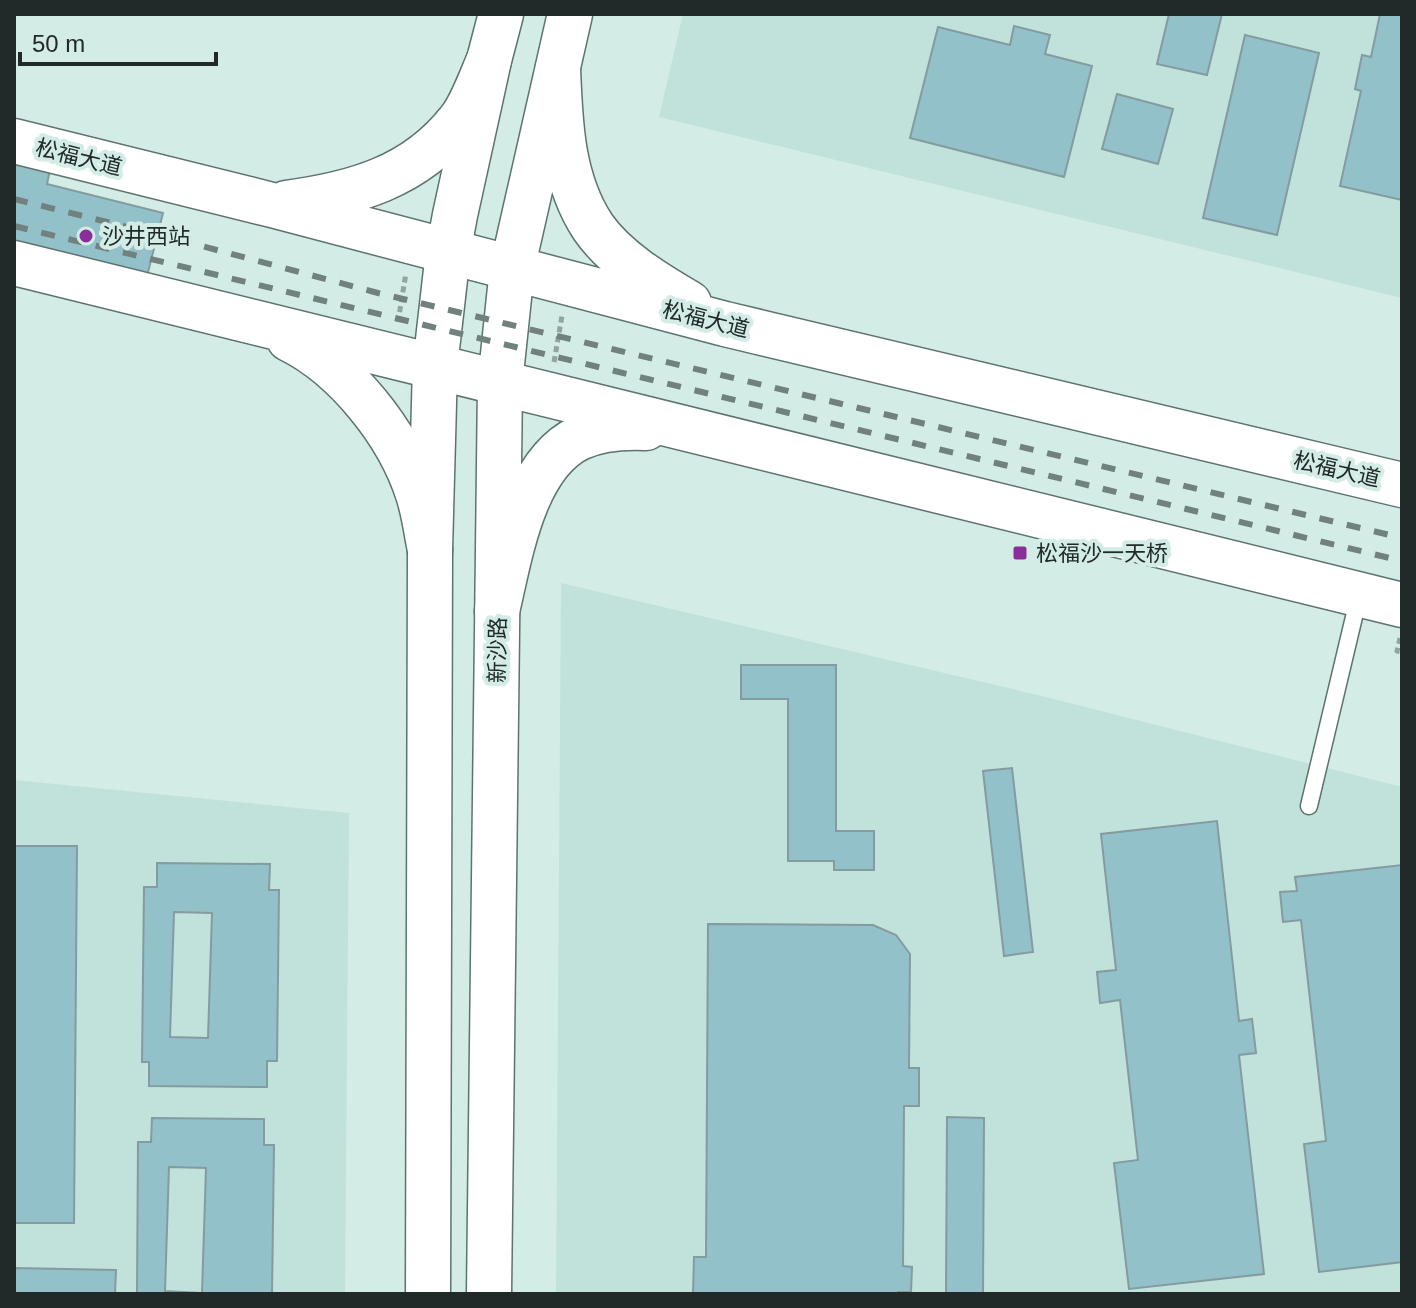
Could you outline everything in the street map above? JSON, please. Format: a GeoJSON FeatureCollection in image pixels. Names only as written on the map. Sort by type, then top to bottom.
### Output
{"type":"FeatureCollection","features":[{"type":"Feature","properties":{"kind":"main road"},"geometry":{"type":"LineString","coordinates":[[428,1294],[430,550],[435,366],[448,253],[464,168],[501,14]]}},
{"type":"Feature","properties":{"kind":"main road","name":"新沙路"},"geometry":{"type":"LineString","coordinates":[[489,1294],[500,383],[512,269],[570,14]]}},
{"type":"Feature","properties":{"kind":"main road"},"geometry":{"type":"LineString","coordinates":[[272,205],[317,199],[361,188],[398,173],[429,153],[461,119],[489,60]]}},
{"type":"Feature","properties":{"kind":"main road"},"geometry":{"type":"LineString","coordinates":[[558,68],[559,119],[567,163],[577,198],[594,229],[624,260],[725,324]]}},
{"type":"Feature","properties":{"kind":"main road","name":"松福大道"},"geometry":{"type":"LineString","coordinates":[[14,141],[725,324],[1402,485]]}},
{"type":"Feature","properties":{"kind":"main road"},"geometry":{"type":"LineString","coordinates":[[14,263],[1359,594],[1401,621]]}},
{"type":"Feature","properties":{"kind":"main road"},"geometry":{"type":"LineString","coordinates":[[254,322],[308,349],[340,376],[368,406],[397,446],[418,494],[430,550]]}},
{"type":"Feature","properties":{"kind":"main road"},"geometry":{"type":"LineString","coordinates":[[497,611],[522,516],[535,485],[557,453],[579,438],[600,431],[684,428]]}},
{"type":"Feature","properties":{"kind":"lane"},"geometry":{"type":"LineString","coordinates":[[1309,806],[1359,594]]}},
{"type":"Feature","properties":{"kind":"path"},"geometry":{"type":"LineString","coordinates":[[396,331],[407,270]]}},
{"type":"Feature","properties":{"kind":"path"},"geometry":{"type":"LineString","coordinates":[[552,375],[562,315]]}},
{"type":"Feature","properties":{"kind":"path"},"geometry":{"type":"LineString","coordinates":[[1401,621],[1397,651],[1402,652]]}},
{"type":"Feature","properties":{"kind":"shaded area"},"geometry":{"type":"Polygon","coordinates":[[[683,14],[1402,14],[1402,298],[659,117],[683,14]]]}},
{"type":"Feature","properties":{"kind":"shaded area"},"geometry":{"type":"Polygon","coordinates":[[[561,583],[1042,696],[1402,787],[1402,1294],[556,1294],[561,583]]]}},
{"type":"Feature","properties":{"kind":"shaded area"},"geometry":{"type":"Polygon","coordinates":[[[14,780],[349,813],[345,1294],[14,1294],[14,780]]]}},
{"type":"Feature","properties":{"kind":"building"},"geometry":{"type":"Polygon","coordinates":[[[1169,14],[1222,14],[1207,75],[1157,64],[1169,14]]]}},
{"type":"Feature","properties":{"kind":"building"},"geometry":{"type":"Polygon","coordinates":[[[1380,14],[1402,14],[1402,200],[1340,186],[1361,91],[1355,89],[1362,55],[1371,57],[1380,14]]]}},
{"type":"Feature","properties":{"kind":"building"},"geometry":{"type":"Polygon","coordinates":[[[1014,26],[1050,35],[1045,54],[1092,66],[1064,177],[910,138],[938,27],[1010,45],[1014,26]]]}},
{"type":"Feature","properties":{"kind":"building"},"geometry":{"type":"Polygon","coordinates":[[[1245,35],[1319,53],[1277,235],[1203,218],[1245,35]]]}},
{"type":"Feature","properties":{"kind":"building"},"geometry":{"type":"Polygon","coordinates":[[[1117,94],[1173,109],[1158,164],[1102,149],[1117,94]]]}},
{"type":"Feature","properties":{"kind":"building","name":"沙井西站"},"geometry":{"type":"Polygon","coordinates":[[[14,156],[51,165],[47,184],[163,213],[144,288],[14,280],[14,156]]]}},
{"type":"Feature","properties":{"kind":"building"},"geometry":{"type":"Polygon","coordinates":[[[741,665],[836,665],[836,831],[874,831],[874,870],[834,870],[834,861],[788,861],[788,699],[741,699],[741,665]]]}},
{"type":"Feature","properties":{"kind":"building"},"geometry":{"type":"Polygon","coordinates":[[[1012,768],[1033,952],[1004,956],[983,771],[1012,768]]]}},
{"type":"Feature","properties":{"kind":"building"},"geometry":{"type":"Polygon","coordinates":[[[1217,821],[1239,1021],[1252,1019],[1256,1053],[1239,1055],[1264,1274],[1129,1289],[1114,1163],[1138,1160],[1120,1000],[1100,1003],[1097,972],[1116,970],[1101,834],[1217,821]]]}},
{"type":"Feature","properties":{"kind":"building"},"geometry":{"type":"Polygon","coordinates":[[[14,846],[77,846],[74,1223],[14,1223],[14,846]]]}},
{"type":"Feature","properties":{"kind":"building"},"geometry":{"type":"Polygon","coordinates":[[[157,863],[270,864],[269,890],[279,890],[277,1061],[267,1061],[267,1087],[149,1086],[149,1062],[142,1062],[144,887],[157,887],[157,863]],[[174,912],[170,1037],[208,1038],[212,913],[174,912]]]}},
{"type":"Feature","properties":{"kind":"building"},"geometry":{"type":"Polygon","coordinates":[[[1402,865],[1402,1262],[1319,1272],[1304,1144],[1326,1141],[1301,920],[1283,922],[1280,892],[1297,891],[1295,877],[1402,865]]]}},
{"type":"Feature","properties":{"kind":"building"},"geometry":{"type":"Polygon","coordinates":[[[708,924],[873,925],[896,935],[910,954],[909,1068],[919,1068],[919,1106],[904,1106],[903,1266],[912,1267],[911,1292],[693,1294],[694,1257],[706,1257],[708,924]]]}},
{"type":"Feature","properties":{"kind":"building"},"geometry":{"type":"Polygon","coordinates":[[[947,1117],[984,1118],[983,1294],[946,1294],[947,1117]]]}},
{"type":"Feature","properties":{"kind":"building"},"geometry":{"type":"Polygon","coordinates":[[[152,1118],[264,1119],[264,1145],[274,1145],[272,1294],[137,1294],[138,1142],[151,1142],[152,1118]],[[169,1167],[165,1291],[202,1293],[206,1168],[169,1167]]]}},
{"type":"Feature","properties":{"kind":"building"},"geometry":{"type":"Polygon","coordinates":[[[14,1268],[116,1270],[115,1294],[14,1294],[14,1268]]]}},
{"type":"Feature","properties":{"kind":"railway"},"geometry":{"type":"LineString","coordinates":[[14,199],[378,293],[1402,538]]}},
{"type":"Feature","properties":{"kind":"railway"},"geometry":{"type":"LineString","coordinates":[[14,226],[1402,561]]}},
{"type":"Feature","properties":{"kind":"place","name":"沙井西站"},"geometry":{"type":"Point","coordinates":[86,236]}},
{"type":"Feature","properties":{"kind":"place","name":"松福沙一天桥"},"geometry":{"type":"Point","coordinates":[1020,553]}}]}
